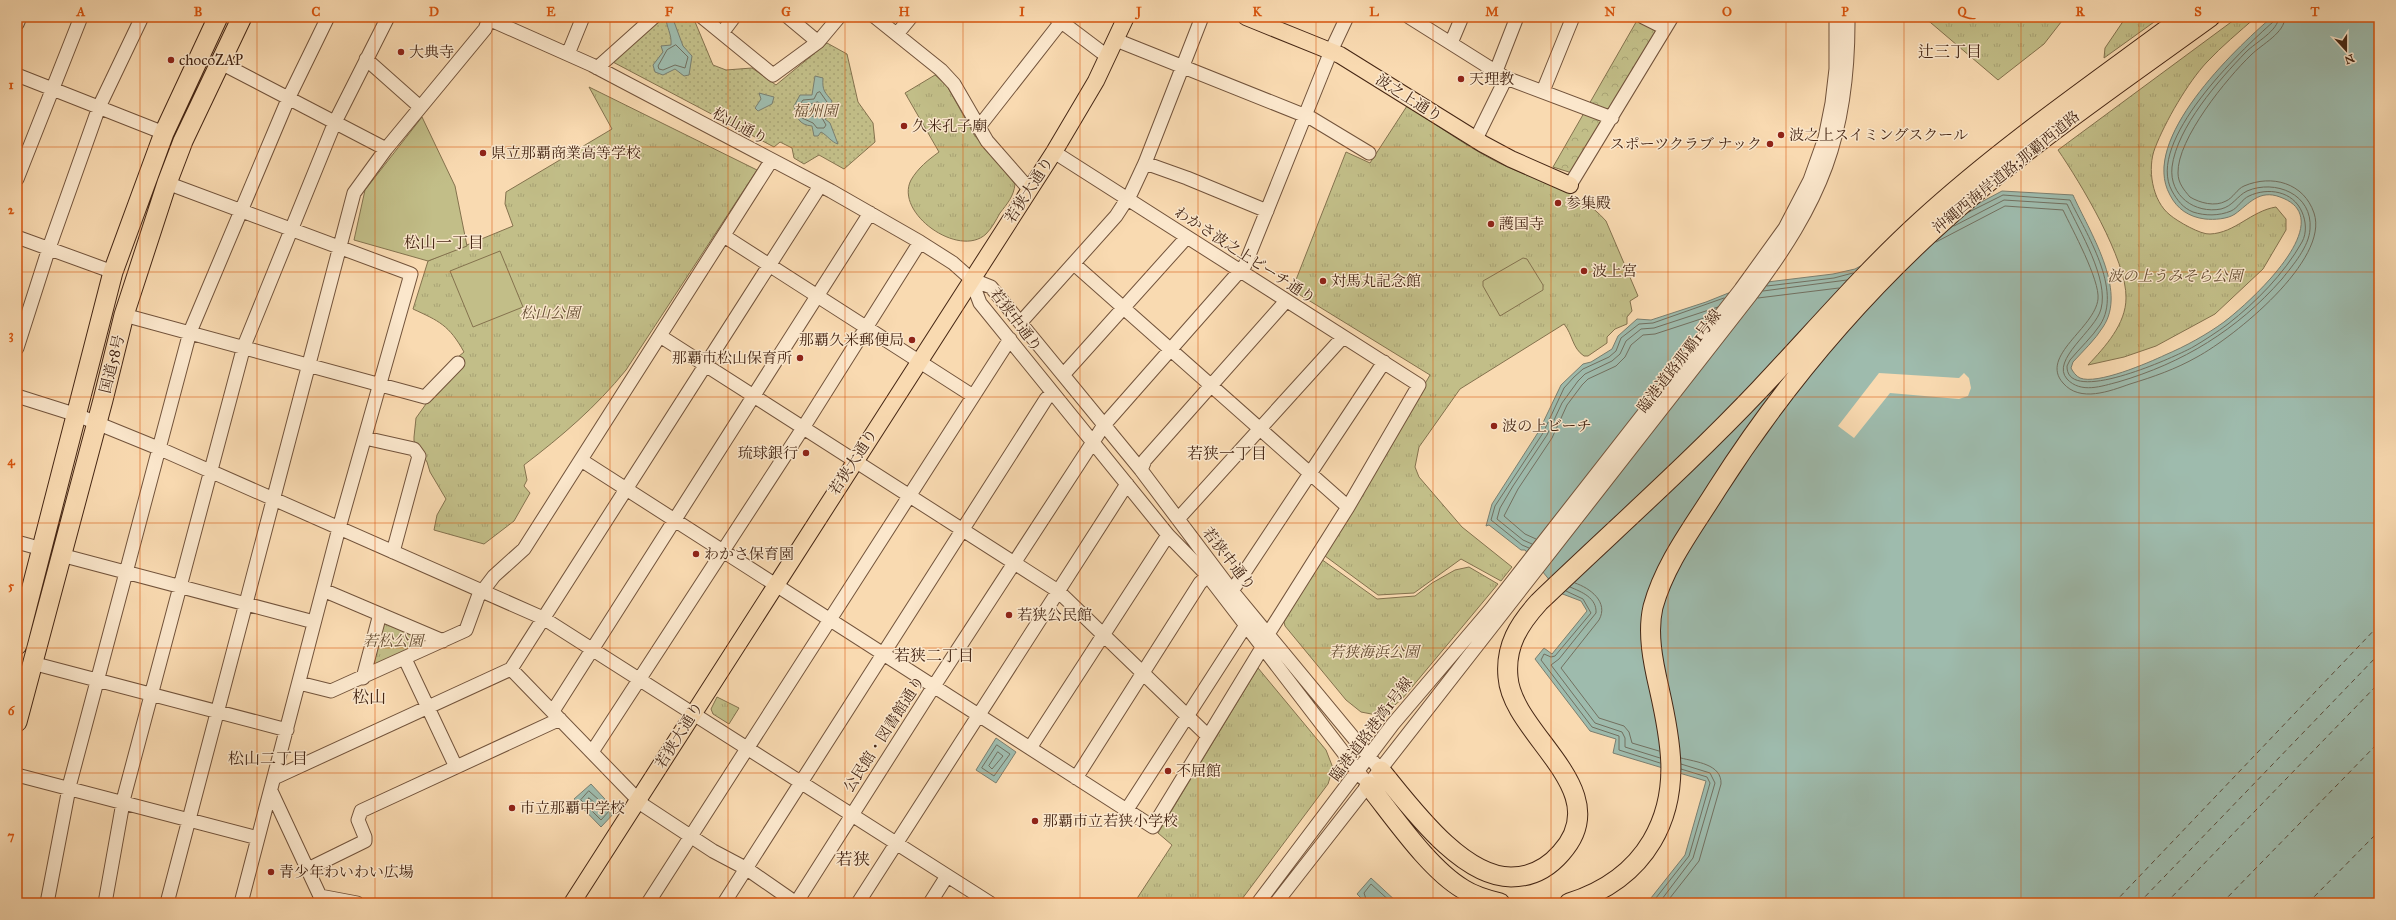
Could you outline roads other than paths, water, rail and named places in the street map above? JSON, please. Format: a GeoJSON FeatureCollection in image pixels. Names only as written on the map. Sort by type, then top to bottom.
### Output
{"type":"FeatureCollection","features":[{"type":"Feature","properties":{"kind":"highway","name":"国道58号"},"geometry":{"type":"LineString","coordinates":[[17,644],[113,272],[164,133],[218,17]]}},
{"type":"Feature","properties":{"kind":"highway","name":"国道58号"},"geometry":{"type":"LineString","coordinates":[[17,722],[124,315],[167,183],[219,62],[242,17]]}},
{"type":"Feature","properties":{"kind":"highway","name":"沖縄西海岸道路;那覇西道路"},"geometry":{"type":"LineString","coordinates":[[1374,763],[1435,833],[1460,854],[1485,871],[1498,875],[1523,876],[1535,872],[1556,859],[1570,841],[1574,829],[1576,819],[1575,795],[1564,770],[1521,714],[1508,678],[1509,654],[1513,638],[1520,624],[1539,602],[1706,443],[1920,222],[1973,175],[2184,17]]}},
{"type":"Feature","properties":{"kind":"highway","name":"沖縄西海岸道路;那覇西道路"},"geometry":{"type":"LineString","coordinates":[[1569,903],[1606,887],[1631,868],[1653,840],[1667,807],[1671,788],[1672,756],[1653,656],[1651,626],[1653,610],[1670,564],[1734,463],[1788,388],[1875,288],[1931,232],[2031,148],[2210,17]]}},
{"type":"Feature","properties":{"kind":"highway"},"geometry":{"type":"LineString","coordinates":[[1363,778],[1430,860],[1456,884],[1472,894],[1500,903]]}},
{"type":"Feature","properties":{"kind":"main road","name":"若狭大通り"},"geometry":{"type":"LineString","coordinates":[[572,903],[854,461],[1054,152],[1108,57],[1126,17]]}},
{"type":"Feature","properties":{"kind":"main road","name":"波之上通り"},"geometry":{"type":"LineString","coordinates":[[1246,17],[1331,51],[1511,159],[1570,185]]}},
{"type":"Feature","properties":{"kind":"street"},"geometry":{"type":"LineString","coordinates":[[17,24],[20,17]]}},
{"type":"Feature","properties":{"kind":"street"},"geometry":{"type":"LineString","coordinates":[[17,178],[51,88],[81,17]]}},
{"type":"Feature","properties":{"kind":"street"},"geometry":{"type":"LineString","coordinates":[[17,348],[49,248],[99,108],[142,17]]}},
{"type":"Feature","properties":{"kind":"street"},"geometry":{"type":"LineString","coordinates":[[47,903],[69,788],[190,332],[289,97],[328,17]]}},
{"type":"Feature","properties":{"kind":"street"},"geometry":{"type":"LineString","coordinates":[[105,903],[123,803],[244,346],[335,122],[388,17]]}},
{"type":"Feature","properties":{"kind":"street"},"geometry":{"type":"LineString","coordinates":[[568,54],[583,17]]}},
{"type":"Feature","properties":{"kind":"street"},"geometry":{"type":"LineString","coordinates":[[597,68],[654,17]]}},
{"type":"Feature","properties":{"kind":"street"},"geometry":{"type":"LineString","coordinates":[[702,17],[774,75],[818,42],[839,17]]}},
{"type":"Feature","properties":{"kind":"street"},"geometry":{"type":"LineString","coordinates":[[722,33],[734,17]]}},
{"type":"Feature","properties":{"kind":"street"},"geometry":{"type":"LineString","coordinates":[[788,17],[818,42]]}},
{"type":"Feature","properties":{"kind":"street"},"geometry":{"type":"LineString","coordinates":[[875,17],[941,70],[954,84],[978,128],[1029,189]]}},
{"type":"Feature","properties":{"kind":"street"},"geometry":{"type":"LineString","coordinates":[[897,34],[911,17]]}},
{"type":"Feature","properties":{"kind":"street"},"geometry":{"type":"LineString","coordinates":[[1021,322],[1116,216],[1127,199],[1145,162],[1202,17]]}},
{"type":"Feature","properties":{"kind":"street","name":"公民館・図書館通り"},"geometry":{"type":"LineString","coordinates":[[796,903],[1092,442],[1104,425],[1240,271],[1267,211],[1331,51],[1347,17]]}},
{"type":"Feature","properties":{"kind":"street"},"geometry":{"type":"LineString","coordinates":[[1409,17],[1501,74],[1612,118]]}},
{"type":"Feature","properties":{"kind":"street"},"geometry":{"type":"LineString","coordinates":[[1451,44],[1462,17]]}},
{"type":"Feature","properties":{"kind":"street"},"geometry":{"type":"LineString","coordinates":[[1476,139],[1501,74],[1517,17]]}},
{"type":"Feature","properties":{"kind":"street"},"geometry":{"type":"LineString","coordinates":[[1543,91],[1573,17]]}},
{"type":"Feature","properties":{"kind":"street"},"geometry":{"type":"LineString","coordinates":[[1570,185],[1612,118],[1668,22],[1642,17]]}},
{"type":"Feature","properties":{"kind":"street"},"geometry":{"type":"LineString","coordinates":[[1830,139],[1836,69],[1836,17]]}},
{"type":"Feature","properties":{"kind":"street"},"geometry":{"type":"LineString","coordinates":[[1830,139],[1843,101],[1848,65],[1848,17]]}},
{"type":"Feature","properties":{"kind":"street"},"geometry":{"type":"LineString","coordinates":[[167,903],[341,248],[354,193],[386,149],[485,29],[487,18]]}},
{"type":"Feature","properties":{"kind":"street","name":"松山通り"},"geometry":{"type":"LineString","coordinates":[[487,18],[597,68],[820,186],[920,242],[953,263],[971,279]]}},
{"type":"Feature","properties":{"kind":"street"},"geometry":{"type":"LineString","coordinates":[[978,128],[1058,20],[1108,57]]}},
{"type":"Feature","properties":{"kind":"street"},"geometry":{"type":"LineString","coordinates":[[1116,40],[1306,116],[1369,153]]}},
{"type":"Feature","properties":{"kind":"street"},"geometry":{"type":"LineString","coordinates":[[366,59],[420,107]]}},
{"type":"Feature","properties":{"kind":"street"},"geometry":{"type":"LineString","coordinates":[[219,62],[289,97],[386,149]]}},
{"type":"Feature","properties":{"kind":"street"},"geometry":{"type":"LineString","coordinates":[[17,75],[164,133]]}},
{"type":"Feature","properties":{"kind":"street","name":"臨港道路那覇1号線"},"geometry":{"type":"LineString","coordinates":[[1519,583],[1766,256],[1795,212],[1830,139]]}},
{"type":"Feature","properties":{"kind":"street","name":"わかさ波之上ビーチ通り"},"geometry":{"type":"LineString","coordinates":[[1054,152],[1419,385],[1348,507]]}},
{"type":"Feature","properties":{"kind":"street"},"geometry":{"type":"LineString","coordinates":[[299,683],[331,691],[443,642],[466,630],[478,597],[494,576],[524,549],[771,161]]}},
{"type":"Feature","properties":{"kind":"street"},"geometry":{"type":"LineString","coordinates":[[1145,162],[1267,211]]}},
{"type":"Feature","properties":{"kind":"street"},"geometry":{"type":"LineString","coordinates":[[167,183],[241,209],[411,274],[339,528],[241,903]]}},
{"type":"Feature","properties":{"kind":"street"},"geometry":{"type":"LineString","coordinates":[[274,778],[512,669],[543,618],[820,186]]}},
{"type":"Feature","properties":{"kind":"street"},"geometry":{"type":"LineString","coordinates":[[308,870],[365,841],[365,837],[358,820],[361,811],[456,767],[557,715],[593,649],[870,213]]}},
{"type":"Feature","properties":{"kind":"street"},"geometry":{"type":"LineString","coordinates":[[724,236],[973,396]]}},
{"type":"Feature","properties":{"kind":"street"},"geometry":{"type":"LineString","coordinates":[[17,237],[113,272]]}},
{"type":"Feature","properties":{"kind":"street"},"geometry":{"type":"LineString","coordinates":[[1063,375],[1126,308],[1187,237]]}},
{"type":"Feature","properties":{"kind":"street"},"geometry":{"type":"LineString","coordinates":[[592,752],[641,679],[867,329],[920,242]]}},
{"type":"Feature","properties":{"kind":"street"},"geometry":{"type":"LineString","coordinates":[[1074,264],[1126,308],[1348,507],[1268,634]]}},
{"type":"Feature","properties":{"kind":"street","name":"若狭中通り"},"geometry":{"type":"LineString","coordinates":[[971,279],[991,287],[1140,470],[1178,519],[1262,648],[1363,778]]}},
{"type":"Feature","properties":{"kind":"street","name":"若狭中通り"},"geometry":{"type":"LineString","coordinates":[[971,279],[980,303],[1168,535],[1232,591],[1374,763]]}},
{"type":"Feature","properties":{"kind":"street"},"geometry":{"type":"LineString","coordinates":[[1140,470],[1145,460],[1286,301]]}},
{"type":"Feature","properties":{"kind":"street"},"geometry":{"type":"LineString","coordinates":[[124,315],[244,346],[425,397],[458,362]]}},
{"type":"Feature","properties":{"kind":"street"},"geometry":{"type":"LineString","coordinates":[[660,336],[1058,591],[1208,736]]}},
{"type":"Feature","properties":{"kind":"street"},"geometry":{"type":"LineString","coordinates":[[1178,519],[1343,337]]}},
{"type":"Feature","properties":{"kind":"street"},"geometry":{"type":"LineString","coordinates":[[648,903],[1010,339]]}},
{"type":"Feature","properties":{"kind":"street"},"geometry":{"type":"LineString","coordinates":[[1232,591],[1384,362]]}},
{"type":"Feature","properties":{"kind":"street"},"geometry":{"type":"LineString","coordinates":[[724,903],[1046,399],[1052,393]]}},
{"type":"Feature","properties":{"kind":"street"},"geometry":{"type":"LineString","coordinates":[[17,396],[77,415],[158,448],[393,552],[483,590],[543,618],[748,747],[990,903]]}},
{"type":"Feature","properties":{"kind":"street"},"geometry":{"type":"LineString","coordinates":[[365,438],[414,449],[419,456],[393,552]]}},
{"type":"Feature","properties":{"kind":"street"},"geometry":{"type":"LineString","coordinates":[[580,460],[776,584],[1153,827],[1262,648]]}},
{"type":"Feature","properties":{"kind":"street"},"geometry":{"type":"LineString","coordinates":[[858,903],[1127,484]]}},
{"type":"Feature","properties":{"kind":"street"},"geometry":{"type":"LineString","coordinates":[[1030,748],[1168,535]]}},
{"type":"Feature","properties":{"kind":"street"},"geometry":{"type":"LineString","coordinates":[[17,542],[42,549]]}},
{"type":"Feature","properties":{"kind":"street"},"geometry":{"type":"LineString","coordinates":[[61,555],[314,622]]}},
{"type":"Feature","properties":{"kind":"street"},"geometry":{"type":"LineString","coordinates":[[1076,778],[1200,583],[1212,573]]}},
{"type":"Feature","properties":{"kind":"street","name":"臨港道路港湾1号線"},"geometry":{"type":"LineString","coordinates":[[1276,903],[1292,884],[1374,763],[1470,656],[1519,583]]}},
{"type":"Feature","properties":{"kind":"street","name":"臨港道路港湾1号線"},"geometry":{"type":"LineString","coordinates":[[1374,763],[1393,724],[1519,583]]}},
{"type":"Feature","properties":{"kind":"street"},"geometry":{"type":"LineString","coordinates":[[323,590],[443,642]]}},
{"type":"Feature","properties":{"kind":"street"},"geometry":{"type":"LineString","coordinates":[[363,678],[380,614]]}},
{"type":"Feature","properties":{"kind":"street"},"geometry":{"type":"LineString","coordinates":[[1126,811],[1186,715],[1246,625]]}},
{"type":"Feature","properties":{"kind":"street"},"geometry":{"type":"LineString","coordinates":[[405,659],[456,767]]}},
{"type":"Feature","properties":{"kind":"street"},"geometry":{"type":"LineString","coordinates":[[32,663],[287,730]]}},
{"type":"Feature","properties":{"kind":"street"},"geometry":{"type":"LineString","coordinates":[[512,669],[638,799],[691,836],[747,869],[796,903]]}},
{"type":"Feature","properties":{"kind":"street"},"geometry":{"type":"LineString","coordinates":[[1363,778],[1374,763]]}},
{"type":"Feature","properties":{"kind":"street"},"geometry":{"type":"LineString","coordinates":[[17,775],[258,838]]}},
{"type":"Feature","properties":{"kind":"street","name":"臨港道路港湾1号線"},"geometry":{"type":"LineString","coordinates":[[1258,903],[1363,778]]}},
{"type":"Feature","properties":{"kind":"street"},"geometry":{"type":"LineString","coordinates":[[270,791],[308,870],[320,900],[357,903]]}},
{"type":"Feature","properties":{"kind":"street"},"geometry":{"type":"LineString","coordinates":[[930,903],[947,876]]}},
{"type":"Feature","properties":{"kind":"street"},"geometry":{"type":"LineString","coordinates":[[1284,903],[1292,884]]}},
{"type":"Feature","properties":{"kind":"water"},"geometry":{"type":"Polygon","coordinates":[[[666,17],[673,19],[683,46],[692,56],[689,75],[684,76],[675,69],[663,75],[655,72],[653,65],[663,52],[661,46],[671,45],[671,37],[666,17]]]}},
{"type":"Feature","properties":{"kind":"water"},"geometry":{"type":"Polygon","coordinates":[[[2272,17],[2379,17],[2379,903],[1647,903],[1685,855],[1706,781],[1613,753],[1616,739],[1590,731],[1535,659],[1544,648],[1552,654],[1587,611],[1581,601],[1560,593],[1525,550],[1521,550],[1489,525],[1486,526],[1492,504],[1539,431],[1561,385],[1583,364],[1591,362],[1612,349],[1618,336],[1637,319],[1651,320],[1706,302],[1751,284],[1833,274],[1855,269],[2002,191],[2073,195],[2096,243],[2109,278],[2111,296],[2110,312],[2100,332],[2073,362],[2071,368],[2077,376],[2088,379],[2110,376],[2173,352],[2224,322],[2252,298],[2285,261],[2296,241],[2301,223],[2297,208],[2280,197],[2273,195],[2260,196],[2229,217],[2221,219],[2199,218],[2184,212],[2176,204],[2170,195],[2164,173],[2168,149],[2179,123],[2195,98],[2215,73],[2255,32],[2272,17]]]}},
{"type":"Feature","properties":{"kind":"water"},"geometry":{"type":"Polygon","coordinates":[[[815,76],[823,78],[824,89],[832,101],[829,108],[829,116],[825,119],[830,123],[838,144],[833,142],[821,132],[818,136],[814,136],[812,126],[801,122],[796,114],[794,106],[800,95],[812,95],[815,76]]]}},
{"type":"Feature","properties":{"kind":"water"},"geometry":{"type":"Polygon","coordinates":[[[759,93],[774,97],[772,104],[758,111],[755,108],[761,99],[759,93]]]}},
{"type":"Feature","properties":{"kind":"water"},"geometry":{"type":"Polygon","coordinates":[[[996,738],[1016,752],[996,783],[976,770],[996,738]]]}},
{"type":"Feature","properties":{"kind":"water"},"geometry":{"type":"Polygon","coordinates":[[[591,784],[616,811],[601,827],[574,799],[591,784]]]}},
{"type":"Feature","properties":{"kind":"water"},"geometry":{"type":"Polygon","coordinates":[[[1371,878],[1398,903],[1359,903],[1362,899],[1357,894],[1371,878]]]}},
{"type":"Feature","properties":{"kind":"place","name":"大典寺"},"geometry":{"type":"Point","coordinates":[401,52]}},
{"type":"Feature","properties":{"kind":"place","name":"chocoZAP"},"geometry":{"type":"Point","coordinates":[171,60]}},
{"type":"Feature","properties":{"kind":"place","name":"天理教"},"geometry":{"type":"Point","coordinates":[1461,79]}},
{"type":"Feature","properties":{"kind":"place","name":"久米孔子廟"},"geometry":{"type":"Point","coordinates":[904,126]}},
{"type":"Feature","properties":{"kind":"place","name":"波之上スイミングスクール"},"geometry":{"type":"Point","coordinates":[1781,135]}},
{"type":"Feature","properties":{"kind":"place","name":"スポーツクラブ ナック"},"geometry":{"type":"Point","coordinates":[1770,144]}},
{"type":"Feature","properties":{"kind":"place","name":"県立那覇商業高等学校"},"geometry":{"type":"Point","coordinates":[483,153]}},
{"type":"Feature","properties":{"kind":"place","name":"参集殿"},"geometry":{"type":"Point","coordinates":[1558,203]}},
{"type":"Feature","properties":{"kind":"place","name":"護国寺"},"geometry":{"type":"Point","coordinates":[1491,224]}},
{"type":"Feature","properties":{"kind":"place","name":"波上宮"},"geometry":{"type":"Point","coordinates":[1584,271]}},
{"type":"Feature","properties":{"kind":"place","name":"対馬丸記念館"},"geometry":{"type":"Point","coordinates":[1323,281]}},
{"type":"Feature","properties":{"kind":"place","name":"那覇久米郵便局"},"geometry":{"type":"Point","coordinates":[912,340]}},
{"type":"Feature","properties":{"kind":"place","name":"那覇市松山保育所"},"geometry":{"type":"Point","coordinates":[800,358]}},
{"type":"Feature","properties":{"kind":"place","name":"波の上ビーチ"},"geometry":{"type":"Point","coordinates":[1494,426]}},
{"type":"Feature","properties":{"kind":"place","name":"琉球銀行"},"geometry":{"type":"Point","coordinates":[806,453]}},
{"type":"Feature","properties":{"kind":"place","name":"わかさ保育園"},"geometry":{"type":"Point","coordinates":[696,554]}},
{"type":"Feature","properties":{"kind":"place","name":"若狭公民館"},"geometry":{"type":"Point","coordinates":[1009,615]}},
{"type":"Feature","properties":{"kind":"place","name":"不屈館"},"geometry":{"type":"Point","coordinates":[1168,771]}},
{"type":"Feature","properties":{"kind":"place","name":"市立那覇中学校"},"geometry":{"type":"Point","coordinates":[512,808]}},
{"type":"Feature","properties":{"kind":"place","name":"那覇市立若狭小学校"},"geometry":{"type":"Point","coordinates":[1035,821]}},
{"type":"Feature","properties":{"kind":"place","name":"青少年わいわい広場"},"geometry":{"type":"Point","coordinates":[271,872]}},
{"type":"Feature","properties":{"kind":"district","name":"辻三丁目"},"geometry":{"type":"Point","coordinates":[1950,51]}},
{"type":"Feature","properties":{"kind":"district","name":"松山一丁目"},"geometry":{"type":"Point","coordinates":[444,242]}},
{"type":"Feature","properties":{"kind":"district","name":"若狭一丁目"},"geometry":{"type":"Point","coordinates":[1227,453]}},
{"type":"Feature","properties":{"kind":"district","name":"若狭二丁目"},"geometry":{"type":"Point","coordinates":[934,655]}},
{"type":"Feature","properties":{"kind":"district","name":"松山"},"geometry":{"type":"Point","coordinates":[369,697]}},
{"type":"Feature","properties":{"kind":"district","name":"松山二丁目"},"geometry":{"type":"Point","coordinates":[268,758]}},
{"type":"Feature","properties":{"kind":"district","name":"若狭"},"geometry":{"type":"Point","coordinates":[853,859]}},
{"type":"Feature","properties":{"kind":"park label","name":"福州園"},"geometry":{"type":"Point","coordinates":[815,111]}},
{"type":"Feature","properties":{"kind":"park label","name":"波の上うみそら公園"},"geometry":{"type":"Point","coordinates":[2175,276]}},
{"type":"Feature","properties":{"kind":"park label","name":"松山公園"},"geometry":{"type":"Point","coordinates":[550,313]}},
{"type":"Feature","properties":{"kind":"park label","name":"若松公園"},"geometry":{"type":"Point","coordinates":[393,641]}},
{"type":"Feature","properties":{"kind":"park label","name":"若狭海浜公園"},"geometry":{"type":"Point","coordinates":[1374,652]}}]}
